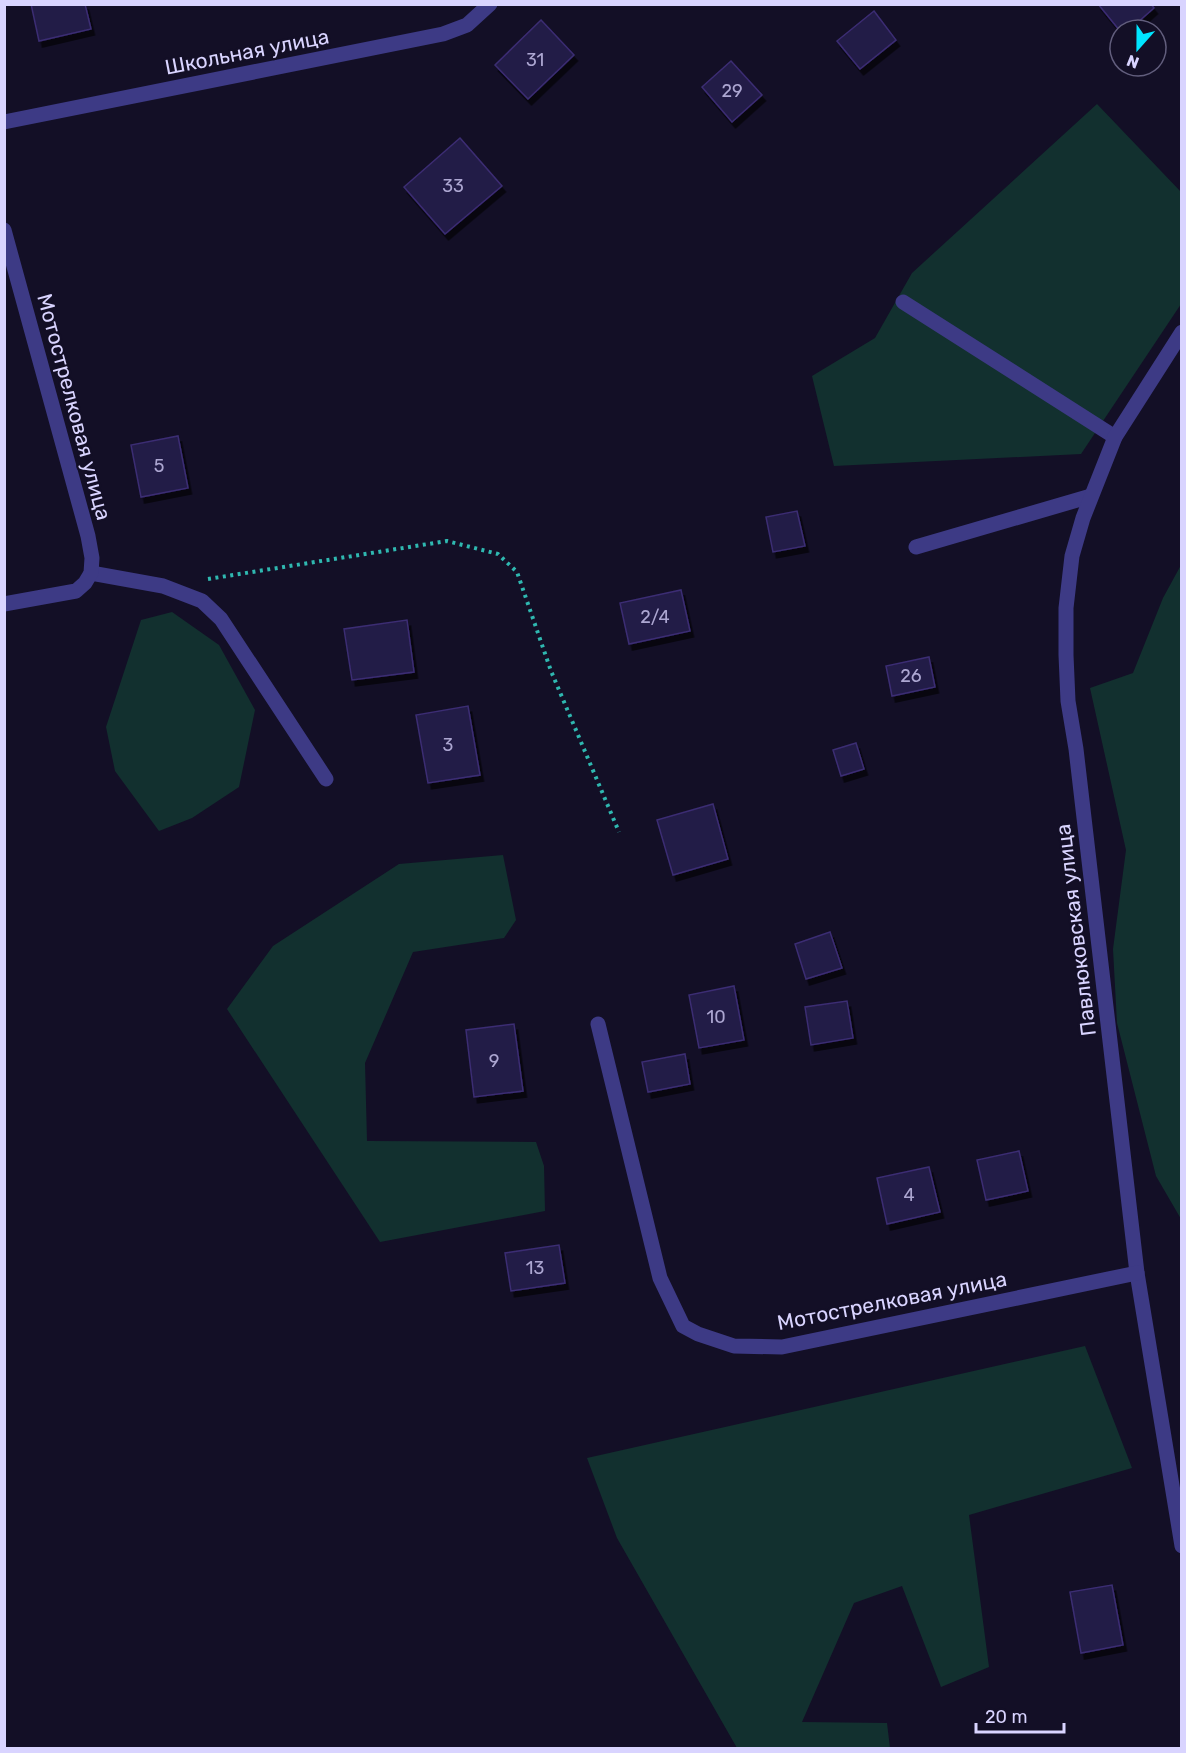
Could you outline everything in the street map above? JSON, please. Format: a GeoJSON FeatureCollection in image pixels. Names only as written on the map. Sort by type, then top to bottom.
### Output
{"type":"FeatureCollection","features":[{"type":"Feature","properties":{"kind":"street","name":"Школьная улица"},"geometry":{"type":"LineString","coordinates":[[4,122],[443,34],[467,25],[490,4]]}},
{"type":"Feature","properties":{"kind":"street","name":"Мотострелковая улица"},"geometry":{"type":"LineString","coordinates":[[4,230],[88,536],[92,558],[91,573]]}},
{"type":"Feature","properties":{"kind":"street"},"geometry":{"type":"LineString","coordinates":[[903,302],[1115,437]]}},
{"type":"Feature","properties":{"kind":"street","name":"Павлюковская улица"},"geometry":{"type":"LineString","coordinates":[[1182,332],[1115,437],[1083,518],[1072,556],[1066,608],[1068,690],[1137,1273],[1182,1546]]}},
{"type":"Feature","properties":{"kind":"street"},"geometry":{"type":"LineString","coordinates":[[916,547],[1091,496]]}},
{"type":"Feature","properties":{"kind":"street"},"geometry":{"type":"LineString","coordinates":[[4,604],[76,591],[85,584],[91,573],[163,586],[202,601],[221,620],[326,779]]}},
{"type":"Feature","properties":{"kind":"street","name":"Мотострелковая улица"},"geometry":{"type":"LineString","coordinates":[[598,1024],[660,1278],[682,1326],[698,1334],[734,1346],[782,1347],[1137,1273]]}},
{"type":"Feature","properties":{"kind":"path"},"geometry":{"type":"LineString","coordinates":[[163,586],[447,541],[498,554],[517,572],[551,671],[619,832]]}},
{"type":"Feature","properties":{"kind":"green space"},"geometry":{"type":"Polygon","coordinates":[[[1097,104],[1181,192],[1181,304],[1081,454],[834,466],[812,376],[875,338],[912,273],[1097,104]]]}},
{"type":"Feature","properties":{"kind":"green space"},"geometry":{"type":"Polygon","coordinates":[[[1181,565],[1181,1219],[1156,1176],[1117,1023],[1113,949],[1126,850],[1090,688],[1133,673],[1163,598],[1181,565]]]}},
{"type":"Feature","properties":{"kind":"green space"},"geometry":{"type":"Polygon","coordinates":[[[172,612],[219,645],[255,710],[239,787],[192,818],[159,831],[115,771],[106,727],[141,620],[172,612]]]}},
{"type":"Feature","properties":{"kind":"green space"},"geometry":{"type":"Polygon","coordinates":[[[503,855],[516,920],[504,938],[413,952],[365,1063],[367,1141],[536,1142],[544,1166],[545,1211],[380,1242],[227,1009],[273,946],[399,864],[503,855]]]}},
{"type":"Feature","properties":{"kind":"green space"},"geometry":{"type":"Polygon","coordinates":[[[1085,1346],[1132,1468],[969,1515],[989,1667],[941,1687],[902,1586],[854,1603],[802,1722],[887,1723],[890,1748],[737,1748],[617,1538],[587,1458],[1085,1346]]]}},
{"type":"Feature","properties":{"kind":"building"},"geometry":{"type":"Polygon","coordinates":[[[31,4],[85,4],[91,29],[39,41],[31,4]]]}},
{"type":"Feature","properties":{"kind":"building"},"geometry":{"type":"Polygon","coordinates":[[[1098,4],[1151,4],[1154,8],[1143,18],[1109,18],[1098,4]]]}},
{"type":"Feature","properties":{"kind":"building"},"geometry":{"type":"Polygon","coordinates":[[[874,11],[896,40],[860,69],[837,41],[874,11]]]}},
{"type":"Feature","properties":{"kind":"building"},"geometry":{"type":"Polygon","coordinates":[[[541,20],[574,55],[528,99],[495,65],[541,20]]]}},
{"type":"Feature","properties":{"kind":"building"},"geometry":{"type":"Polygon","coordinates":[[[731,61],[762,95],[732,122],[702,87],[731,61]]]}},
{"type":"Feature","properties":{"kind":"building"},"geometry":{"type":"Polygon","coordinates":[[[460,138],[502,186],[445,234],[404,187],[460,138]]]}},
{"type":"Feature","properties":{"kind":"building"},"geometry":{"type":"Polygon","coordinates":[[[178,436],[188,488],[141,497],[131,445],[178,436]]]}},
{"type":"Feature","properties":{"kind":"building"},"geometry":{"type":"Polygon","coordinates":[[[797,511],[805,546],[773,552],[766,517],[797,511]]]}},
{"type":"Feature","properties":{"kind":"building"},"geometry":{"type":"Polygon","coordinates":[[[681,590],[690,631],[629,644],[620,603],[681,590]]]}},
{"type":"Feature","properties":{"kind":"building"},"geometry":{"type":"Polygon","coordinates":[[[407,620],[414,672],[352,680],[344,629],[407,620]]]}},
{"type":"Feature","properties":{"kind":"building"},"geometry":{"type":"Polygon","coordinates":[[[929,657],[935,687],[892,696],[886,666],[929,657]]]}},
{"type":"Feature","properties":{"kind":"building"},"geometry":{"type":"Polygon","coordinates":[[[468,706],[480,775],[428,783],[416,715],[468,706]]]}},
{"type":"Feature","properties":{"kind":"building"},"geometry":{"type":"Polygon","coordinates":[[[856,743],[864,769],[841,776],[833,750],[856,743]]]}},
{"type":"Feature","properties":{"kind":"building"},"geometry":{"type":"Polygon","coordinates":[[[713,804],[728,859],[673,875],[657,820],[713,804]]]}},
{"type":"Feature","properties":{"kind":"building"},"geometry":{"type":"Polygon","coordinates":[[[830,932],[842,968],[806,979],[795,944],[830,932]]]}},
{"type":"Feature","properties":{"kind":"building"},"geometry":{"type":"Polygon","coordinates":[[[734,986],[744,1040],[699,1048],[689,995],[734,986]]]}},
{"type":"Feature","properties":{"kind":"building"},"geometry":{"type":"Polygon","coordinates":[[[847,1001],[853,1038],[811,1045],[805,1007],[847,1001]]]}},
{"type":"Feature","properties":{"kind":"building"},"geometry":{"type":"Polygon","coordinates":[[[514,1024],[523,1091],[474,1097],[466,1030],[514,1024]]]}},
{"type":"Feature","properties":{"kind":"building"},"geometry":{"type":"Polygon","coordinates":[[[685,1054],[690,1084],[648,1092],[642,1062],[685,1054]]]}},
{"type":"Feature","properties":{"kind":"building"},"geometry":{"type":"Polygon","coordinates":[[[1019,1151],[1028,1191],[986,1200],[977,1160],[1019,1151]]]}},
{"type":"Feature","properties":{"kind":"building"},"geometry":{"type":"Polygon","coordinates":[[[929,1167],[940,1212],[887,1224],[877,1178],[929,1167]]]}},
{"type":"Feature","properties":{"kind":"building"},"geometry":{"type":"Polygon","coordinates":[[[559,1245],[565,1283],[511,1291],[505,1253],[559,1245]]]}},
{"type":"Feature","properties":{"kind":"building"},"geometry":{"type":"Polygon","coordinates":[[[1112,1585],[1123,1645],[1081,1653],[1070,1592],[1112,1585]]]}}]}
